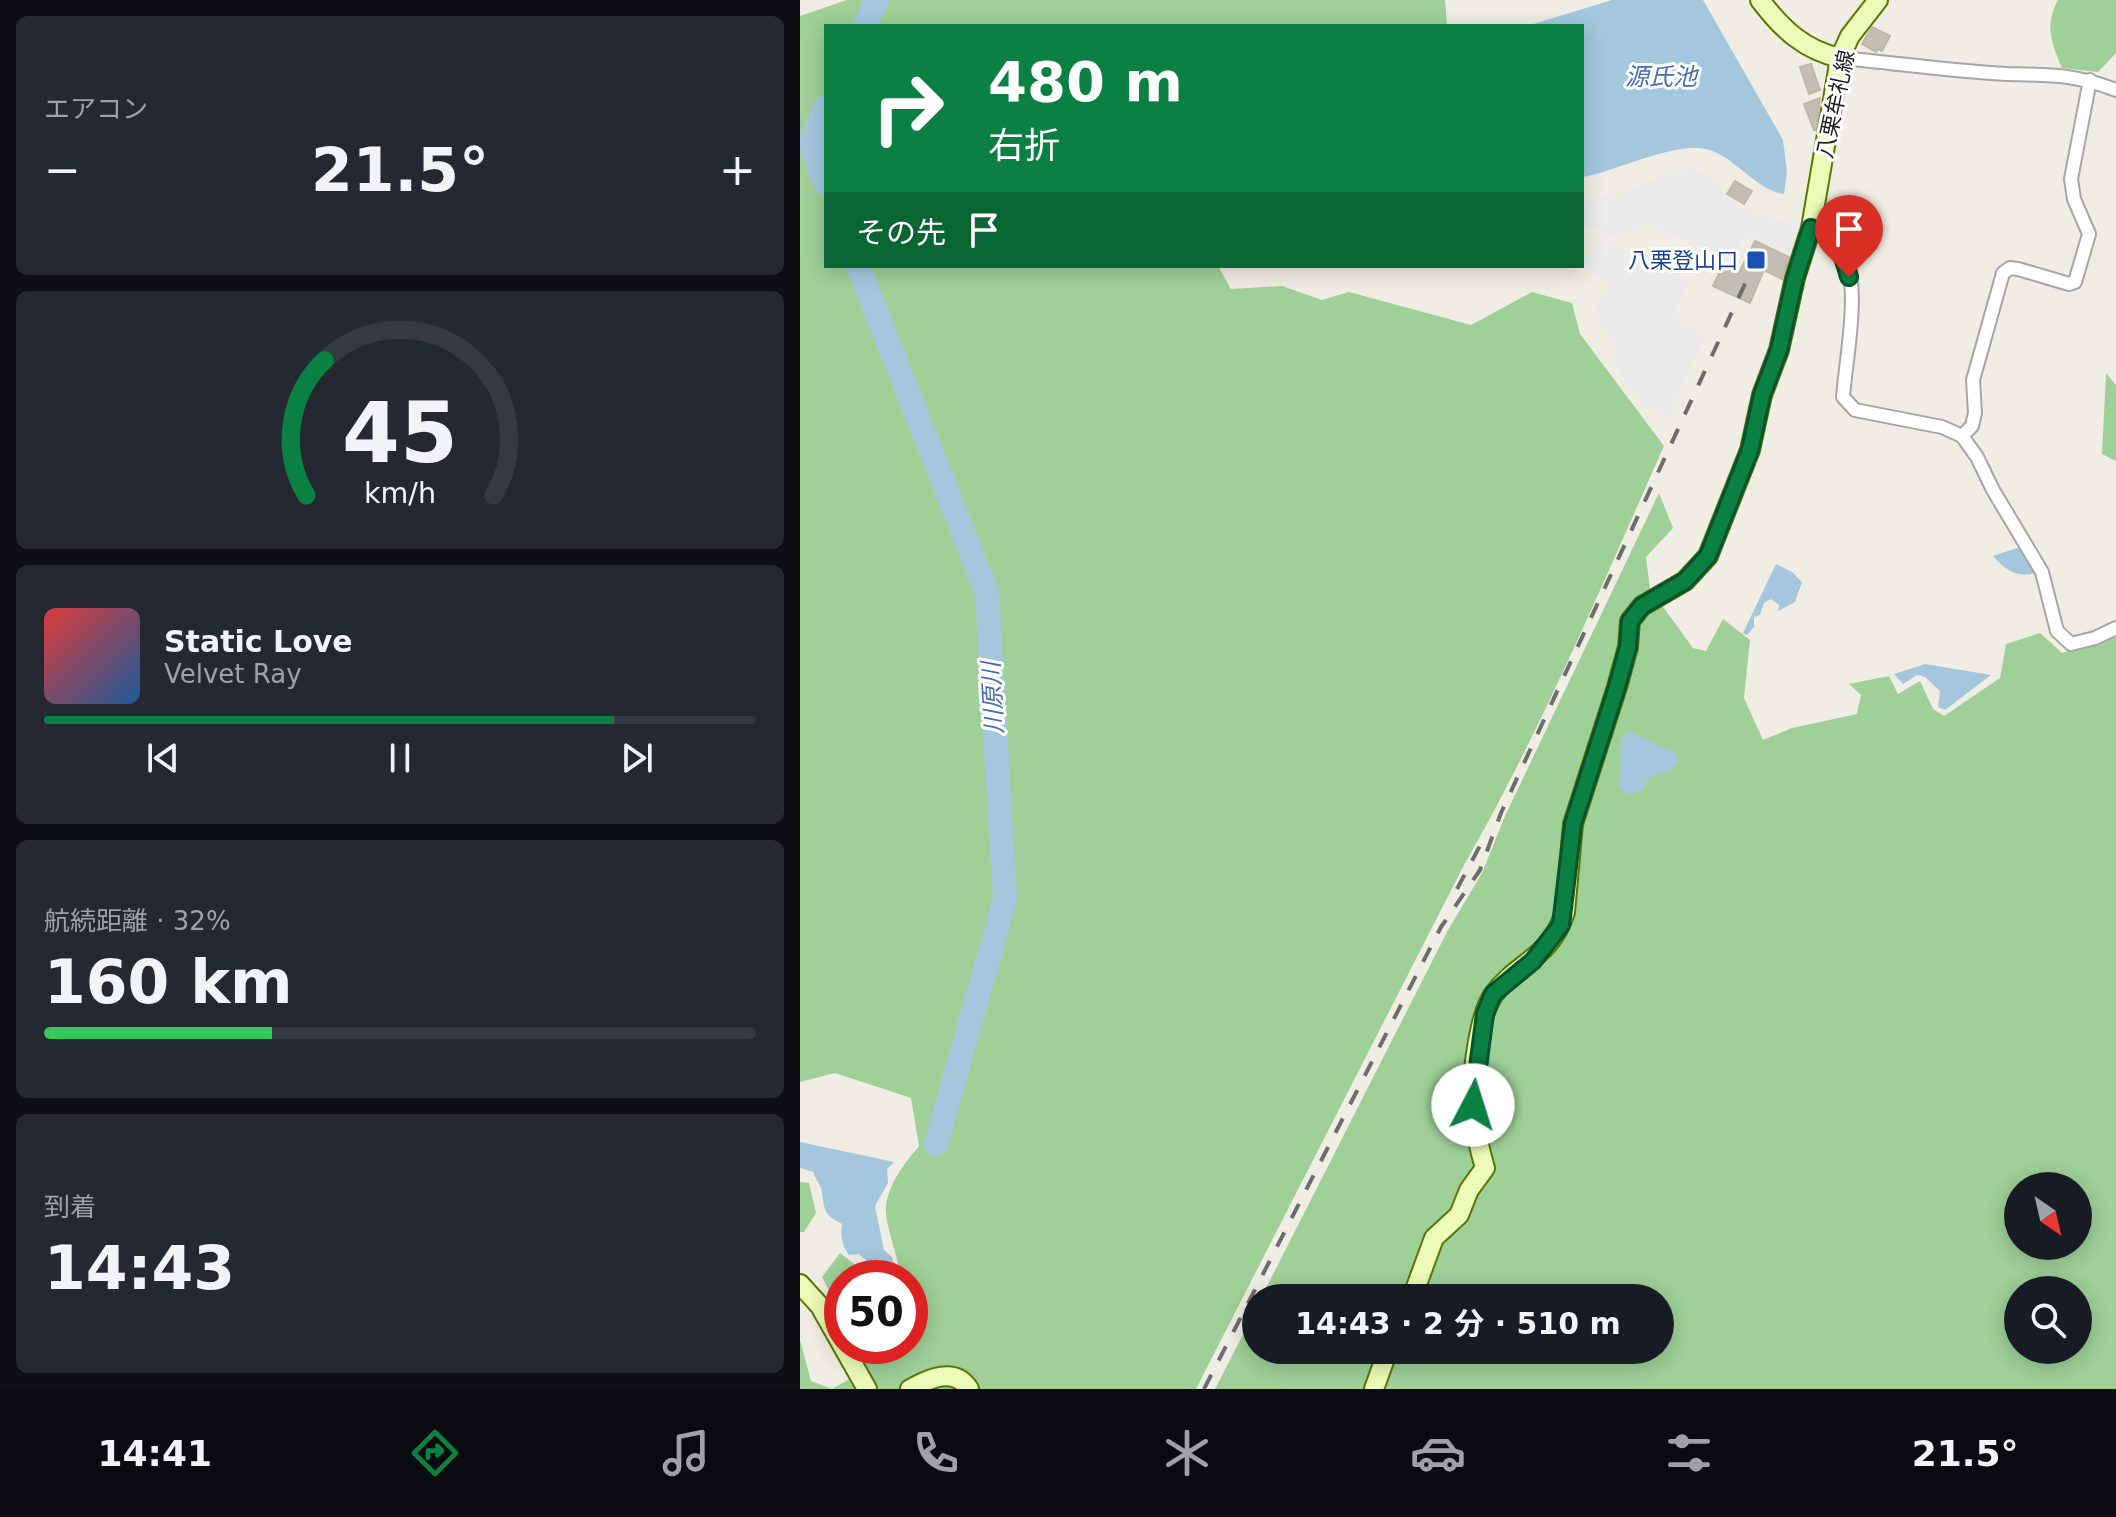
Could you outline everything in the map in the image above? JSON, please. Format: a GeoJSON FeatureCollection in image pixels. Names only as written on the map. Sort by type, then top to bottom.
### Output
{"type":"FeatureCollection","features":[{"type":"Feature","properties":{"kind":"main road"},"geometry":{"type":"LineString","coordinates":[[1760,0],[1776,20],[1805,46],[1840,58]]}},
{"type":"Feature","properties":{"kind":"main road","name":"八栗牟礼線"},"geometry":{"type":"LineString","coordinates":[[1417,1284],[1434,1238],[1459,1215],[1469,1190],[1485,1168],[1473,1105],[1485,1014],[1493,994],[1533,961],[1561,925],[1573,824],[1617,687],[1628,647],[1630,621],[1642,606],[1685,581],[1708,556],[1750,450],[1762,395],[1779,350],[1795,278],[1811,228],[1840,58],[1850,36],[1878,0]]}},
{"type":"Feature","properties":{"kind":"main road"},"geometry":{"type":"LineString","coordinates":[[800,1284],[820,1306],[867,1389]]}},
{"type":"Feature","properties":{"kind":"main road"},"geometry":{"type":"LineString","coordinates":[[1374,1389],[1383,1364]]}},
{"type":"Feature","properties":{"kind":"main road"},"geometry":{"type":"LineString","coordinates":[[910,1389],[927,1379],[944,1375],[965,1382],[969,1389]]}},
{"type":"Feature","properties":{"kind":"street"},"geometry":{"type":"LineString","coordinates":[[1840,58],[2007,74],[2048,73],[2090,80],[2116,90]]}},
{"type":"Feature","properties":{"kind":"street"},"geometry":{"type":"LineString","coordinates":[[1962,436],[1972,426],[1975,413],[1973,380],[2003,273],[2010,268],[2018,269],[2069,284],[2075,282],[2089,234],[2074,199],[2071,179],[2090,80]]}},
{"type":"Feature","properties":{"kind":"street"},"geometry":{"type":"LineString","coordinates":[[1811,228],[1828,234],[1842,248],[1849,277],[1851,320],[1843,397],[1855,410],[1942,427],[1962,436],[2042,572],[2057,631],[2071,644],[2116,628]]}},
{"type":"Feature","properties":{"kind":"green space"},"geometry":{"type":"Polygon","coordinates":[[[847,0],[1445,0],[1447,24],[824,24],[824,268],[1219,268],[1231,289],[1282,286],[1322,300],[1349,292],[1471,325],[1532,292],[1572,303],[1580,334],[1664,446],[1519,763],[1250,1284],[1242,1284],[1242,1299],[1196,1389],[832,1389],[865,1370],[864,1364],[928,1364],[928,1260],[897,1260],[886,1206],[894,1182],[919,1146],[911,1098],[835,1073],[800,1082],[800,16],[847,0]]]}},
{"type":"Feature","properties":{"kind":"green space"},"geometry":{"type":"Polygon","coordinates":[[[2058,0],[2116,0],[2116,53],[2098,72],[2062,68],[2050,26],[2058,0]]]}},
{"type":"Feature","properties":{"kind":"green space"},"geometry":{"type":"Polygon","coordinates":[[[2106,373],[2116,385],[2116,461],[2102,454],[2106,373]]]}},
{"type":"Feature","properties":{"kind":"green space"},"geometry":{"type":"Polygon","coordinates":[[[1659,493],[1673,528],[1646,557],[1650,589],[1693,648],[1706,651],[1723,619],[1750,640],[1744,698],[1763,740],[1792,728],[1857,714],[1861,695],[1849,684],[1889,676],[1898,694],[1920,681],[1933,709],[1944,716],[2000,678],[2006,644],[2040,633],[2062,653],[2112,637],[2116,619],[2116,1389],[1215,1389],[1242,1336],[1242,1364],[1674,1364],[1674,1284],[1268,1284],[1448,930],[1482,873],[1505,816],[1659,493]]]}},
{"type":"Feature","properties":{"kind":"green space"},"geometry":{"type":"Polygon","coordinates":[[[800,1182],[809,1183],[816,1213],[804,1232],[800,1232],[800,1182]]]}},
{"type":"Feature","properties":{"kind":"green space"},"geometry":{"type":"Polygon","coordinates":[[[840,1253],[849,1260],[835,1260],[840,1253]]]}},
{"type":"Feature","properties":{"kind":"green space"},"geometry":{"type":"Polygon","coordinates":[[[800,1340],[811,1381],[832,1389],[800,1389],[800,1340]]]}},
{"type":"Feature","properties":{"kind":"shaded area"},"geometry":{"type":"Polygon","coordinates":[[[1695,169],[1711,178],[1731,201],[1764,218],[1796,224],[1795,253],[1757,237],[1745,236],[1731,261],[1647,224],[1617,239],[1592,226],[1584,228],[1584,201],[1617,195],[1667,174],[1695,169]]]}},
{"type":"Feature","properties":{"kind":"shaded area"},"geometry":{"type":"Polygon","coordinates":[[[1603,241],[1689,282],[1672,317],[1704,337],[1668,417],[1641,406],[1612,360],[1618,350],[1593,313],[1610,284],[1583,268],[1584,262],[1603,241]]]}},
{"type":"Feature","properties":{"kind":"water","name":"源氏池"},"geometry":{"type":"Polygon","coordinates":[[[1612,0],[1703,0],[1783,140],[1787,171],[1784,194],[1764,186],[1719,154],[1696,148],[1664,153],[1584,177],[1584,24],[1534,24],[1612,0]]]}},
{"type":"Feature","properties":{"kind":"water"},"geometry":{"type":"Polygon","coordinates":[[[2020,547],[2035,573],[2012,572],[1993,556],[2020,547]]]}},
{"type":"Feature","properties":{"kind":"water"},"geometry":{"type":"Polygon","coordinates":[[[1776,564],[1792,572],[1802,582],[1795,602],[1778,611],[1779,605],[1771,599],[1764,603],[1760,615],[1754,617],[1754,627],[1747,635],[1743,633],[1776,564]]]}},
{"type":"Feature","properties":{"kind":"water"},"geometry":{"type":"Polygon","coordinates":[[[1925,664],[1991,675],[1945,710],[1938,707],[1940,691],[1925,677],[1917,675],[1903,684],[1894,674],[1925,664]]]}},
{"type":"Feature","properties":{"kind":"water"},"geometry":{"type":"Polygon","coordinates":[[[1628,731],[1676,753],[1678,762],[1668,772],[1650,776],[1643,789],[1627,795],[1617,783],[1621,770],[1621,743],[1628,731]]]}},
{"type":"Feature","properties":{"kind":"water"},"geometry":{"type":"Polygon","coordinates":[[[800,1142],[894,1162],[887,1169],[888,1183],[875,1206],[884,1250],[893,1260],[866,1260],[859,1254],[849,1255],[842,1240],[842,1224],[826,1212],[813,1172],[800,1168],[800,1142]]]}},
{"type":"Feature","properties":{"kind":"building"},"geometry":{"type":"Polygon","coordinates":[[[1872,27],[1890,36],[1882,51],[1878,49],[1876,52],[1862,44],[1872,27]]]}},
{"type":"Feature","properties":{"kind":"building"},"geometry":{"type":"Polygon","coordinates":[[[1811,64],[1820,90],[1809,94],[1800,67],[1811,64]]]}},
{"type":"Feature","properties":{"kind":"building"},"geometry":{"type":"Polygon","coordinates":[[[1820,98],[1816,130],[1814,130],[1804,104],[1820,98]]]}},
{"type":"Feature","properties":{"kind":"building"},"geometry":{"type":"Polygon","coordinates":[[[1735,181],[1752,191],[1744,204],[1727,194],[1735,181]]]}},
{"type":"Feature","properties":{"kind":"building"},"geometry":{"type":"Polygon","coordinates":[[[1755,241],[1789,257],[1782,279],[1764,270],[1750,303],[1713,286],[1723,265],[1739,273],[1755,241]]]}},
{"type":"Feature","properties":{"kind":"waterway","name":"川原川"},"geometry":{"type":"LineString","coordinates":[[865,24],[877,0]]}},
{"type":"Feature","properties":{"kind":"waterway","name":"川原川"},"geometry":{"type":"LineString","coordinates":[[824,111],[810,142],[824,179]]}},
{"type":"Feature","properties":{"kind":"waterway","name":"川原川"},"geometry":{"type":"LineString","coordinates":[[859,268],[987,593],[1005,899],[936,1144]]}},
{"type":"Feature","properties":{"kind":"railway"},"geometry":{"type":"LineString","coordinates":[[1204,1389],[1441,927],[1480,870],[1501,813],[1756,260]]}},
{"type":"Feature","properties":{"kind":"railway"},"geometry":{"type":"LineString","coordinates":[[1457,889],[1483,840]]}},
{"type":"Feature","properties":{"kind":"place","name":"八栗登山口"},"geometry":{"type":"Point","coordinates":[1756,260]}},
{"type":"Feature","properties":{"kind":"route"},"geometry":{"type":"LineString","coordinates":[[1473,1105],[1477,1057],[1485,1014],[1493,994],[1533,961],[1561,925],[1565,912],[1573,824],[1617,687],[1628,647],[1630,621],[1642,606],[1685,581],[1708,556],[1750,450],[1762,395],[1779,350],[1795,278],[1811,228],[1828,234],[1842,248],[1849,277]]}}]}
